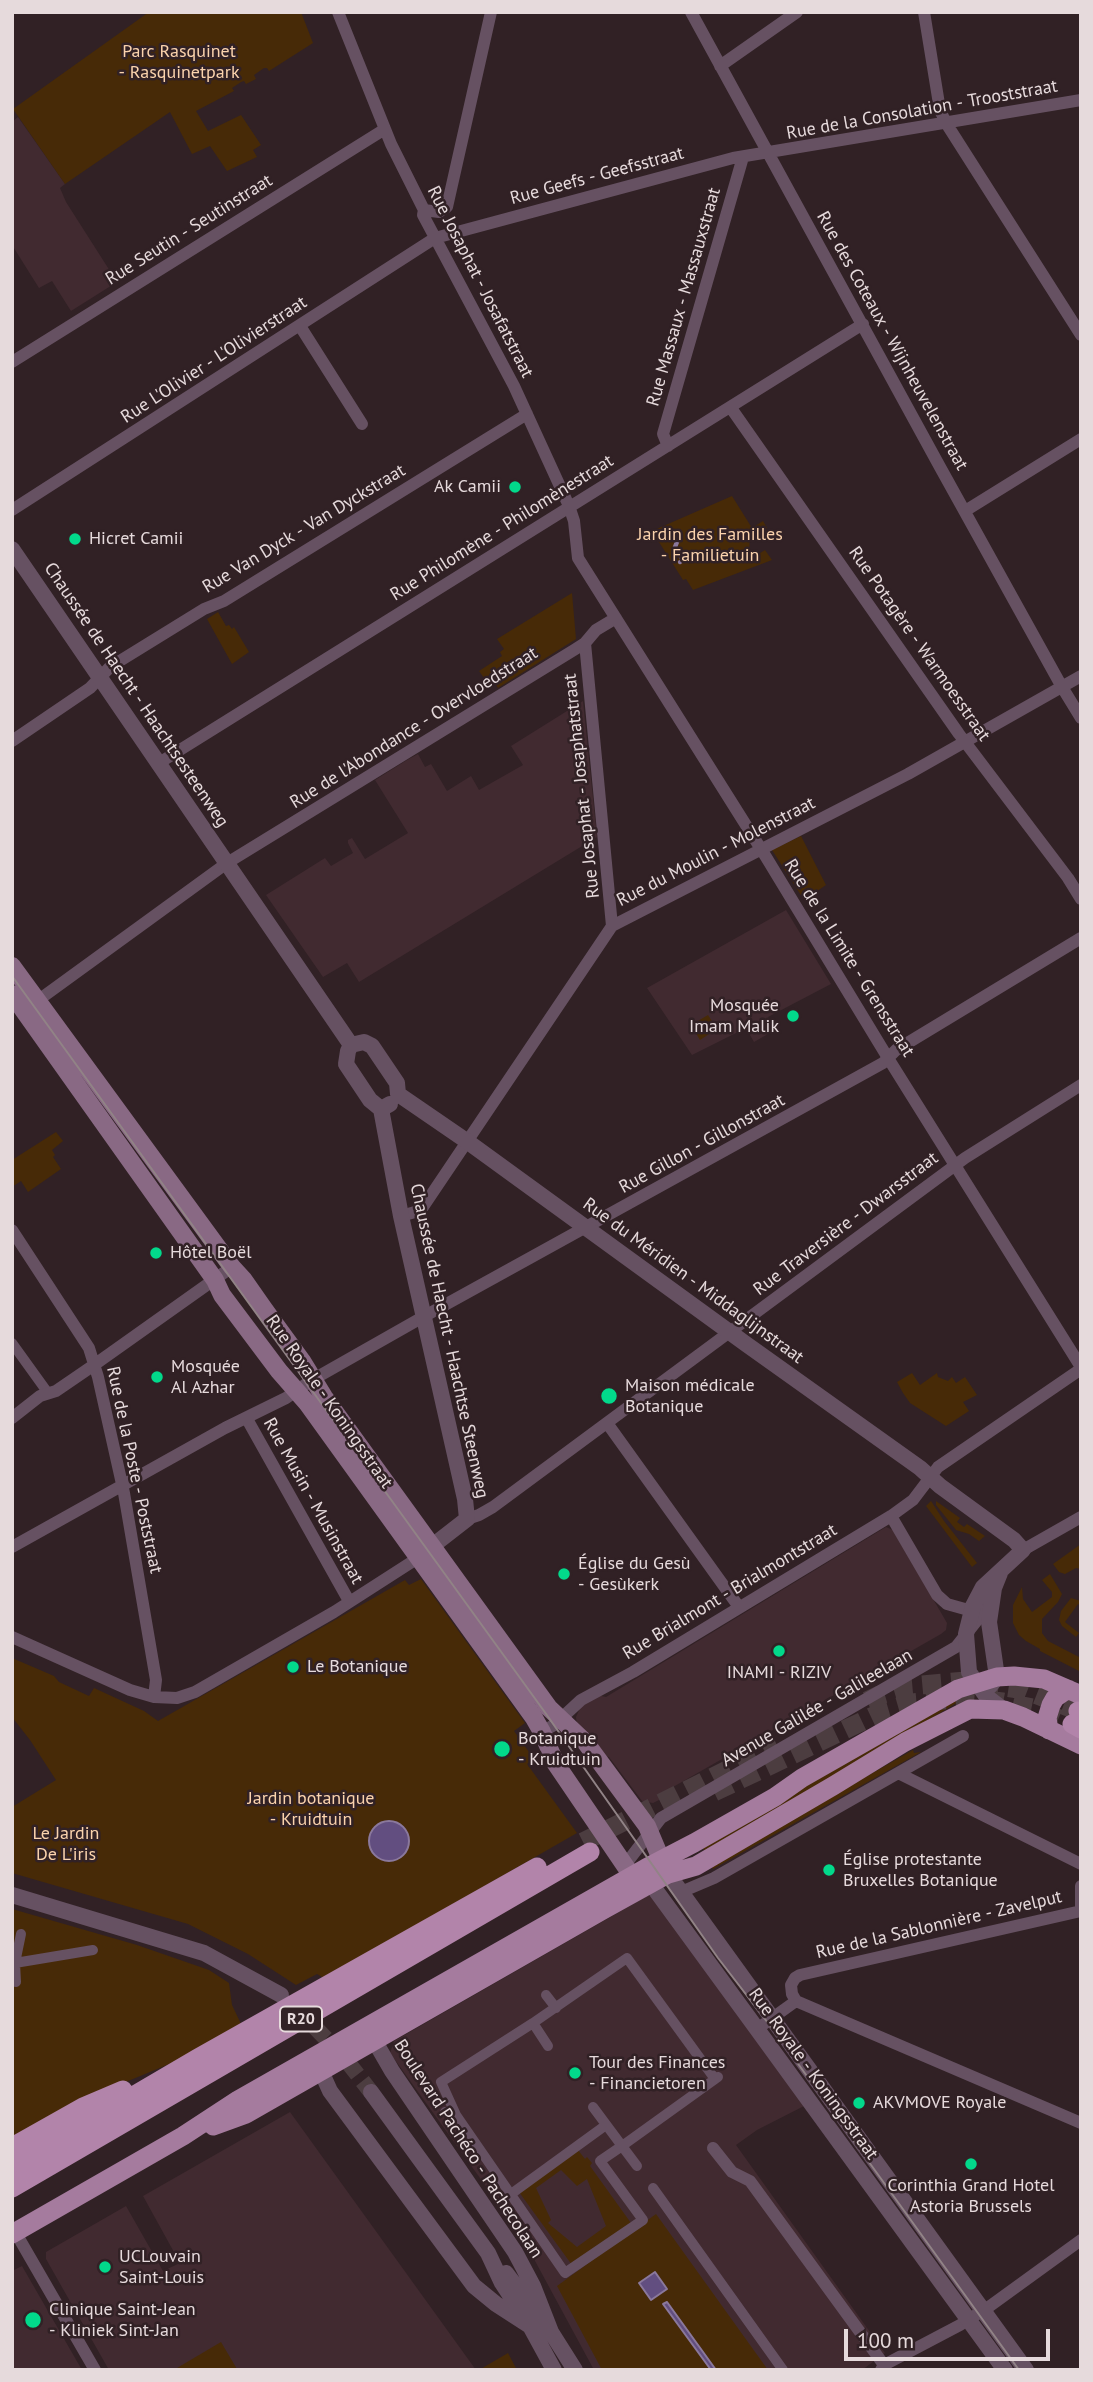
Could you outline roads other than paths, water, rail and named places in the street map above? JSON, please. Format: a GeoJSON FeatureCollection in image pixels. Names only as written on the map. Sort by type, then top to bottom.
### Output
{"type":"FeatureCollection","features":[{"type":"Feature","properties":{"kind":"highway","name":"R20"},"geometry":{"type":"LineString","coordinates":[[12,2167],[198,2058],[586,1847],[12,2188]]}},
{"type":"Feature","properties":{"kind":"highway","name":"R20"},"geometry":{"type":"LineString","coordinates":[[12,2147],[83,2107],[198,2058]]}},
{"type":"Feature","properties":{"kind":"main road","name":"Rue Royale - Koningsstraat"},"geometry":{"type":"LineString","coordinates":[[12,966],[30,1005],[215,1280],[222,1295],[548,1708],[586,1743],[647,1826],[664,1867]]}},
{"type":"Feature","properties":{"kind":"main road","name":"Rue Royale - Koningsstraat"},"geometry":{"type":"LineString","coordinates":[[12,994],[30,1005],[288,1341],[542,1732],[556,1764],[635,1875]]}},
{"type":"Feature","properties":{"kind":"main road"},"geometry":{"type":"LineString","coordinates":[[664,1867],[719,1829],[802,1778],[951,1693],[980,1688],[997,1677],[1031,1676],[1077,1710]]}},
{"type":"Feature","properties":{"kind":"main road"},"geometry":{"type":"LineString","coordinates":[[1049,1730],[1047,1718],[1055,1698],[1077,1710]]}},
{"type":"Feature","properties":{"kind":"main road"},"geometry":{"type":"LineString","coordinates":[[13,2231],[183,2136],[246,2114],[317,2064],[635,1875],[664,1867],[696,1866],[912,1738],[970,1709],[1004,1710],[1081,1745]]}},
{"type":"Feature","properties":{"kind":"street","name":"Rue Josaphat - Josafatstraat"},"geometry":{"type":"LineString","coordinates":[[338,12],[402,169],[424,210],[423,215],[527,414],[569,506],[574,521],[578,558],[585,568]]}},
{"type":"Feature","properties":{"kind":"street"},"geometry":{"type":"LineString","coordinates":[[424,210],[439,212],[447,207],[491,12]]}},
{"type":"Feature","properties":{"kind":"street","name":"Rue des Coteaux - Wijnheuvelenstraat"},"geometry":{"type":"LineString","coordinates":[[691,12],[1081,718]]}},
{"type":"Feature","properties":{"kind":"street"},"geometry":{"type":"LineString","coordinates":[[720,66],[797,12]]}},
{"type":"Feature","properties":{"kind":"street"},"geometry":{"type":"LineString","coordinates":[[924,12],[940,110],[946,123],[1081,335]]}},
{"type":"Feature","properties":{"kind":"street","name":"Rue de la Consolation - Trooststraat"},"geometry":{"type":"LineString","coordinates":[[768,152],[1081,100]]}},
{"type":"Feature","properties":{"kind":"street","name":"Rue Seutin - Seutinstraat"},"geometry":{"type":"LineString","coordinates":[[12,362],[385,129]]}},
{"type":"Feature","properties":{"kind":"street","name":"Rue Geefs - Geefsstraat"},"geometry":{"type":"LineString","coordinates":[[435,238],[733,158],[768,152]]}},
{"type":"Feature","properties":{"kind":"street","name":"Rue Massaux - Massauxstraat"},"geometry":{"type":"LineString","coordinates":[[668,446],[663,434],[743,157]]}},
{"type":"Feature","properties":{"kind":"street","name":"Rue L'Olivier - L'Olivierstraat"},"geometry":{"type":"LineString","coordinates":[[12,510],[435,238]]}},
{"type":"Feature","properties":{"kind":"street","name":"Rue Philomène - Philomènestraat"},"geometry":{"type":"LineString","coordinates":[[159,763],[863,324]]}},
{"type":"Feature","properties":{"kind":"street"},"geometry":{"type":"LineString","coordinates":[[300,326],[362,424]]}},
{"type":"Feature","properties":{"kind":"street","name":"Rue Potagère - Warmoesstraat"},"geometry":{"type":"LineString","coordinates":[[731,408],[965,743],[1060,867],[1081,899]]}},
{"type":"Feature","properties":{"kind":"street","name":"Rue Van Dyck - Van Dyckstraat"},"geometry":{"type":"LineString","coordinates":[[12,741],[90,688],[110,667],[192,616],[235,594],[527,414]]}},
{"type":"Feature","properties":{"kind":"street"},"geometry":{"type":"LineString","coordinates":[[965,512],[1081,439]]}},
{"type":"Feature","properties":{"kind":"street","name":"Chaussée de Haecht - Haachtsesteenweg"},"geometry":{"type":"LineString","coordinates":[[12,549],[227,863]]}},
{"type":"Feature","properties":{"kind":"street","name":"Rue de la Limite - Grensstraat"},"geometry":{"type":"LineString","coordinates":[[585,568],[1081,1368]]}},
{"type":"Feature","properties":{"kind":"street","name":"Rue de l'Abondance - Overvloedstraat"},"geometry":{"type":"LineString","coordinates":[[30,1005],[227,863],[585,643],[596,630],[616,618]]}},
{"type":"Feature","properties":{"kind":"street","name":"Rue Josaphat - Josaphatstraat"},"geometry":{"type":"LineString","coordinates":[[585,643],[612,926]]}},
{"type":"Feature","properties":{"kind":"street","name":"Rue du Moulin - Molenstraat"},"geometry":{"type":"LineString","coordinates":[[401,1216],[423,1207],[612,926],[965,743],[1081,676]]}},
{"type":"Feature","properties":{"kind":"street"},"geometry":{"type":"LineString","coordinates":[[227,863],[352,1045]]}},
{"type":"Feature","properties":{"kind":"street","name":"Rue Gillon - Gillonstraat"},"geometry":{"type":"LineString","coordinates":[[12,1547],[225,1428],[247,1419],[423,1317],[600,1221],[888,1058],[896,1050],[1081,938]]}},
{"type":"Feature","properties":{"kind":"street"},"geometry":{"type":"LineString","coordinates":[[364,1042],[372,1046],[397,1083],[398,1094],[390,1104],[381,1109],[370,1100],[346,1064],[352,1045],[364,1042]]}},
{"type":"Feature","properties":{"kind":"street","name":"Rue Traversière - Dwarsstraat"},"geometry":{"type":"LineString","coordinates":[[467,1519],[493,1507],[956,1165],[1081,1085]]}},
{"type":"Feature","properties":{"kind":"street","name":"Rue du Méridien - Middaglijnstraat"},"geometry":{"type":"LineString","coordinates":[[398,1094],[931,1477],[994,1524],[1023,1550]]}},
{"type":"Feature","properties":{"kind":"street","name":"Chaussée de Haecht - Haachtse Steenweg"},"geometry":{"type":"LineString","coordinates":[[381,1109],[401,1216],[465,1499],[467,1519],[425,1552]]}},
{"type":"Feature","properties":{"kind":"street","name":"Rue de la Poste - Poststraat"},"geometry":{"type":"LineString","coordinates":[[12,1230],[89,1348],[122,1486],[156,1680],[154,1697]]}},
{"type":"Feature","properties":{"kind":"street"},"geometry":{"type":"LineString","coordinates":[[12,1418],[40,1396],[94,1365],[232,1267]]}},
{"type":"Feature","properties":{"kind":"street"},"geometry":{"type":"LineString","coordinates":[[12,1343],[48,1393]]}},
{"type":"Feature","properties":{"kind":"street","name":"Rue Brialmont - Brialmontstraat"},"geometry":{"type":"LineString","coordinates":[[542,1732],[554,1726],[581,1700],[633,1672],[891,1516],[913,1500],[938,1467],[1081,1368]]}},
{"type":"Feature","properties":{"kind":"street","name":"Rue Musin - Musinstraat"},"geometry":{"type":"LineString","coordinates":[[247,1419],[349,1601]]}},
{"type":"Feature","properties":{"kind":"street"},"geometry":{"type":"LineString","coordinates":[[607,1423],[739,1607]]}},
{"type":"Feature","properties":{"kind":"street"},"geometry":{"type":"LineString","coordinates":[[891,1516],[937,1595],[947,1604],[972,1611]]}},
{"type":"Feature","properties":{"kind":"street"},"geometry":{"type":"LineString","coordinates":[[1004,1710],[980,1688],[969,1672],[966,1634],[979,1593],[1023,1550],[1081,1517]]}},
{"type":"Feature","properties":{"kind":"street"},"geometry":{"type":"LineString","coordinates":[[12,1637],[130,1690],[173,1699],[195,1692],[334,1612],[425,1552]]}},
{"type":"Feature","properties":{"kind":"street"},"geometry":{"type":"LineString","coordinates":[[997,1677],[989,1622],[994,1588],[1002,1568]]}},
{"type":"Feature","properties":{"kind":"street","name":"Avenue Galilée - Galileelaan"},"geometry":{"type":"LineString","coordinates":[[650,1833],[661,1818],[956,1647],[992,1601]]}},
{"type":"Feature","properties":{"kind":"street"},"geometry":{"type":"LineString","coordinates":[[970,1709],[980,1688]]}},
{"type":"Feature","properties":{"kind":"street"},"geometry":{"type":"LineString","coordinates":[[687,1890],[964,1736]]}},
{"type":"Feature","properties":{"kind":"street"},"geometry":{"type":"LineString","coordinates":[[898,1773],[1081,1864]]}},
{"type":"Feature","properties":{"kind":"street"},"geometry":{"type":"LineString","coordinates":[[635,1875],[650,1833]]}},
{"type":"Feature","properties":{"kind":"street","name":"Rue Royale - Koningsstraat"},"geometry":{"type":"LineString","coordinates":[[664,1867],[687,1890],[773,2017],[1026,2370]]}},
{"type":"Feature","properties":{"kind":"street","name":"Rue Royale - Koningsstraat"},"geometry":{"type":"LineString","coordinates":[[635,1875],[654,1888],[1005,2370]]}},
{"type":"Feature","properties":{"kind":"street"},"geometry":{"type":"LineString","coordinates":[[1081,1886],[1081,1908]]}},
{"type":"Feature","properties":{"kind":"street"},"geometry":{"type":"LineString","coordinates":[[12,1895],[204,1953],[281,1995]]}},
{"type":"Feature","properties":{"kind":"street","name":"Rue de la Sablonnière - Zavelput"},"geometry":{"type":"LineString","coordinates":[[796,2001],[791,1985],[800,1975],[1081,1908]]}},
{"type":"Feature","properties":{"kind":"street"},"geometry":{"type":"LineString","coordinates":[[16,1982],[15,1963],[22,1934]]}},
{"type":"Feature","properties":{"kind":"street"},"geometry":{"type":"LineString","coordinates":[[15,1963],[93,1950]]}},
{"type":"Feature","properties":{"kind":"street"},"geometry":{"type":"LineString","coordinates":[[627,1958],[717,2077],[622,2146],[595,2161],[643,2220],[572,2272],[565,2273],[456,2115],[441,2082],[533,2023],[627,1958]]}},
{"type":"Feature","properties":{"kind":"street"},"geometry":{"type":"LineString","coordinates":[[548,1995],[556,2008]]}},
{"type":"Feature","properties":{"kind":"street"},"geometry":{"type":"LineString","coordinates":[[757,2029],[796,2001],[1081,2123]]}},
{"type":"Feature","properties":{"kind":"street"},"geometry":{"type":"LineString","coordinates":[[533,2023],[548,2046]]}},
{"type":"Feature","properties":{"kind":"street","name":"Boulevard Pachéco - Pachecolaan"},"geometry":{"type":"LineString","coordinates":[[371,2034],[398,2079],[515,2252],[533,2286],[551,2332]]}},
{"type":"Feature","properties":{"kind":"street","name":"Boulevard Pachéco - Pachecolaan"},"geometry":{"type":"LineString","coordinates":[[317,2064],[330,2091],[474,2286],[530,2326]]}},
{"type":"Feature","properties":{"kind":"street","name":"Boulevard Pachéco - Pachecolaan"},"geometry":{"type":"LineString","coordinates":[[371,2092],[488,2253],[551,2332],[575,2370]]}},
{"type":"Feature","properties":{"kind":"street"},"geometry":{"type":"LineString","coordinates":[[593,2107],[637,2166]]}},
{"type":"Feature","properties":{"kind":"street"},"geometry":{"type":"LineString","coordinates":[[445,2112],[456,2115]]}},
{"type":"Feature","properties":{"kind":"street"},"geometry":{"type":"LineString","coordinates":[[511,2194],[606,2125]]}},
{"type":"Feature","properties":{"kind":"street"},"geometry":{"type":"LineString","coordinates":[[713,2147],[732,2172],[750,2180],[882,2368],[984,2310],[1081,2240]]}},
{"type":"Feature","properties":{"kind":"street"},"geometry":{"type":"LineString","coordinates":[[653,2188],[783,2370]]}},
{"type":"Feature","properties":{"kind":"street"},"geometry":{"type":"LineString","coordinates":[[13,2231],[95,2370]]}},
{"type":"Feature","properties":{"kind":"street","name":"Boulevard Pachéco - Pachecolaan"},"geometry":{"type":"LineString","coordinates":[[488,2253],[502,2283],[554,2370]]}},
{"type":"Feature","properties":{"kind":"waterway"},"geometry":{"type":"LineString","coordinates":[[679,537],[675,547],[683,560],[680,562]]}},
{"type":"Feature","properties":{"kind":"tunnel"},"geometry":{"type":"LineString","coordinates":[[867,1701],[910,1686],[966,1681],[1025,1690],[1078,1711]]}},
{"type":"Feature","properties":{"kind":"tunnel"},"geometry":{"type":"LineString","coordinates":[[714,1792],[884,1711],[912,1703],[965,1698],[1003,1702],[1032,1708],[1072,1724]]}},
{"type":"Feature","properties":{"kind":"tunnel"},"geometry":{"type":"LineString","coordinates":[[583,1842],[777,1745]]}},
{"type":"Feature","properties":{"kind":"tunnel"},"geometry":{"type":"LineString","coordinates":[[298,2010],[343,2056],[371,2092]]}},
{"type":"Feature","properties":{"kind":"tram line"},"geometry":{"type":"LineString","coordinates":[[12,976],[544,1711],[718,1958],[778,2036],[1019,2370]]}},
{"type":"Feature","properties":{"kind":"place","name":"Ak Camii"},"geometry":{"type":"Point","coordinates":[515,487]}},
{"type":"Feature","properties":{"kind":"place","name":"Hicret Camii"},"geometry":{"type":"Point","coordinates":[75,539]}},
{"type":"Feature","properties":{"kind":"place","name":"Mosquée Imam Malik"},"geometry":{"type":"Point","coordinates":[793,1016]}},
{"type":"Feature","properties":{"kind":"place","name":"Hôtel Boël"},"geometry":{"type":"Point","coordinates":[156,1253]}},
{"type":"Feature","properties":{"kind":"place","name":"Mosquée Al Azhar"},"geometry":{"type":"Point","coordinates":[157,1377]}},
{"type":"Feature","properties":{"kind":"place","name":"Maison médicale Botanique"},"geometry":{"type":"Point","coordinates":[609,1396]}},
{"type":"Feature","properties":{"kind":"place","name":"Église du Gesù - Gesùkerk"},"geometry":{"type":"Point","coordinates":[564,1574]}},
{"type":"Feature","properties":{"kind":"place","name":"INAMI - RIZIV"},"geometry":{"type":"Point","coordinates":[779,1651]}},
{"type":"Feature","properties":{"kind":"place","name":"Le Botanique"},"geometry":{"type":"Point","coordinates":[293,1667]}},
{"type":"Feature","properties":{"kind":"place","name":"Botanique - Kruidtuin"},"geometry":{"type":"Point","coordinates":[502,1749]}},
{"type":"Feature","properties":{"kind":"place","name":"Église protestante Bruxelles Botanique"},"geometry":{"type":"Point","coordinates":[829,1870]}},
{"type":"Feature","properties":{"kind":"place","name":"Tour des Finances - Financietoren"},"geometry":{"type":"Point","coordinates":[575,2073]}},
{"type":"Feature","properties":{"kind":"place","name":"AKVMOVE Royale"},"geometry":{"type":"Point","coordinates":[859,2103]}},
{"type":"Feature","properties":{"kind":"place","name":"Corinthia Grand Hotel Astoria Brussels"},"geometry":{"type":"Point","coordinates":[971,2164]}},
{"type":"Feature","properties":{"kind":"place","name":"UCLouvain Saint-Louis"},"geometry":{"type":"Point","coordinates":[105,2267]}},
{"type":"Feature","properties":{"kind":"place","name":"Clinique Saint-Jean - Kliniek Sint-Jan"},"geometry":{"type":"Point","coordinates":[33,2320]}},
{"type":"Feature","properties":{"kind":"park label","name":"Parc Rasquinet - Rasquinetpark"},"geometry":{"type":"Point","coordinates":[179,62]}},
{"type":"Feature","properties":{"kind":"park label","name":"Jardin des Familles - Familietuin"},"geometry":{"type":"Point","coordinates":[710,545]}},
{"type":"Feature","properties":{"kind":"park label","name":"Jardin botanique - Kruidtuin"},"geometry":{"type":"Point","coordinates":[311,1809]}},
{"type":"Feature","properties":{"kind":"park label","name":"Le Jardin De L'iris"},"geometry":{"type":"Point","coordinates":[66,1844]}}]}
